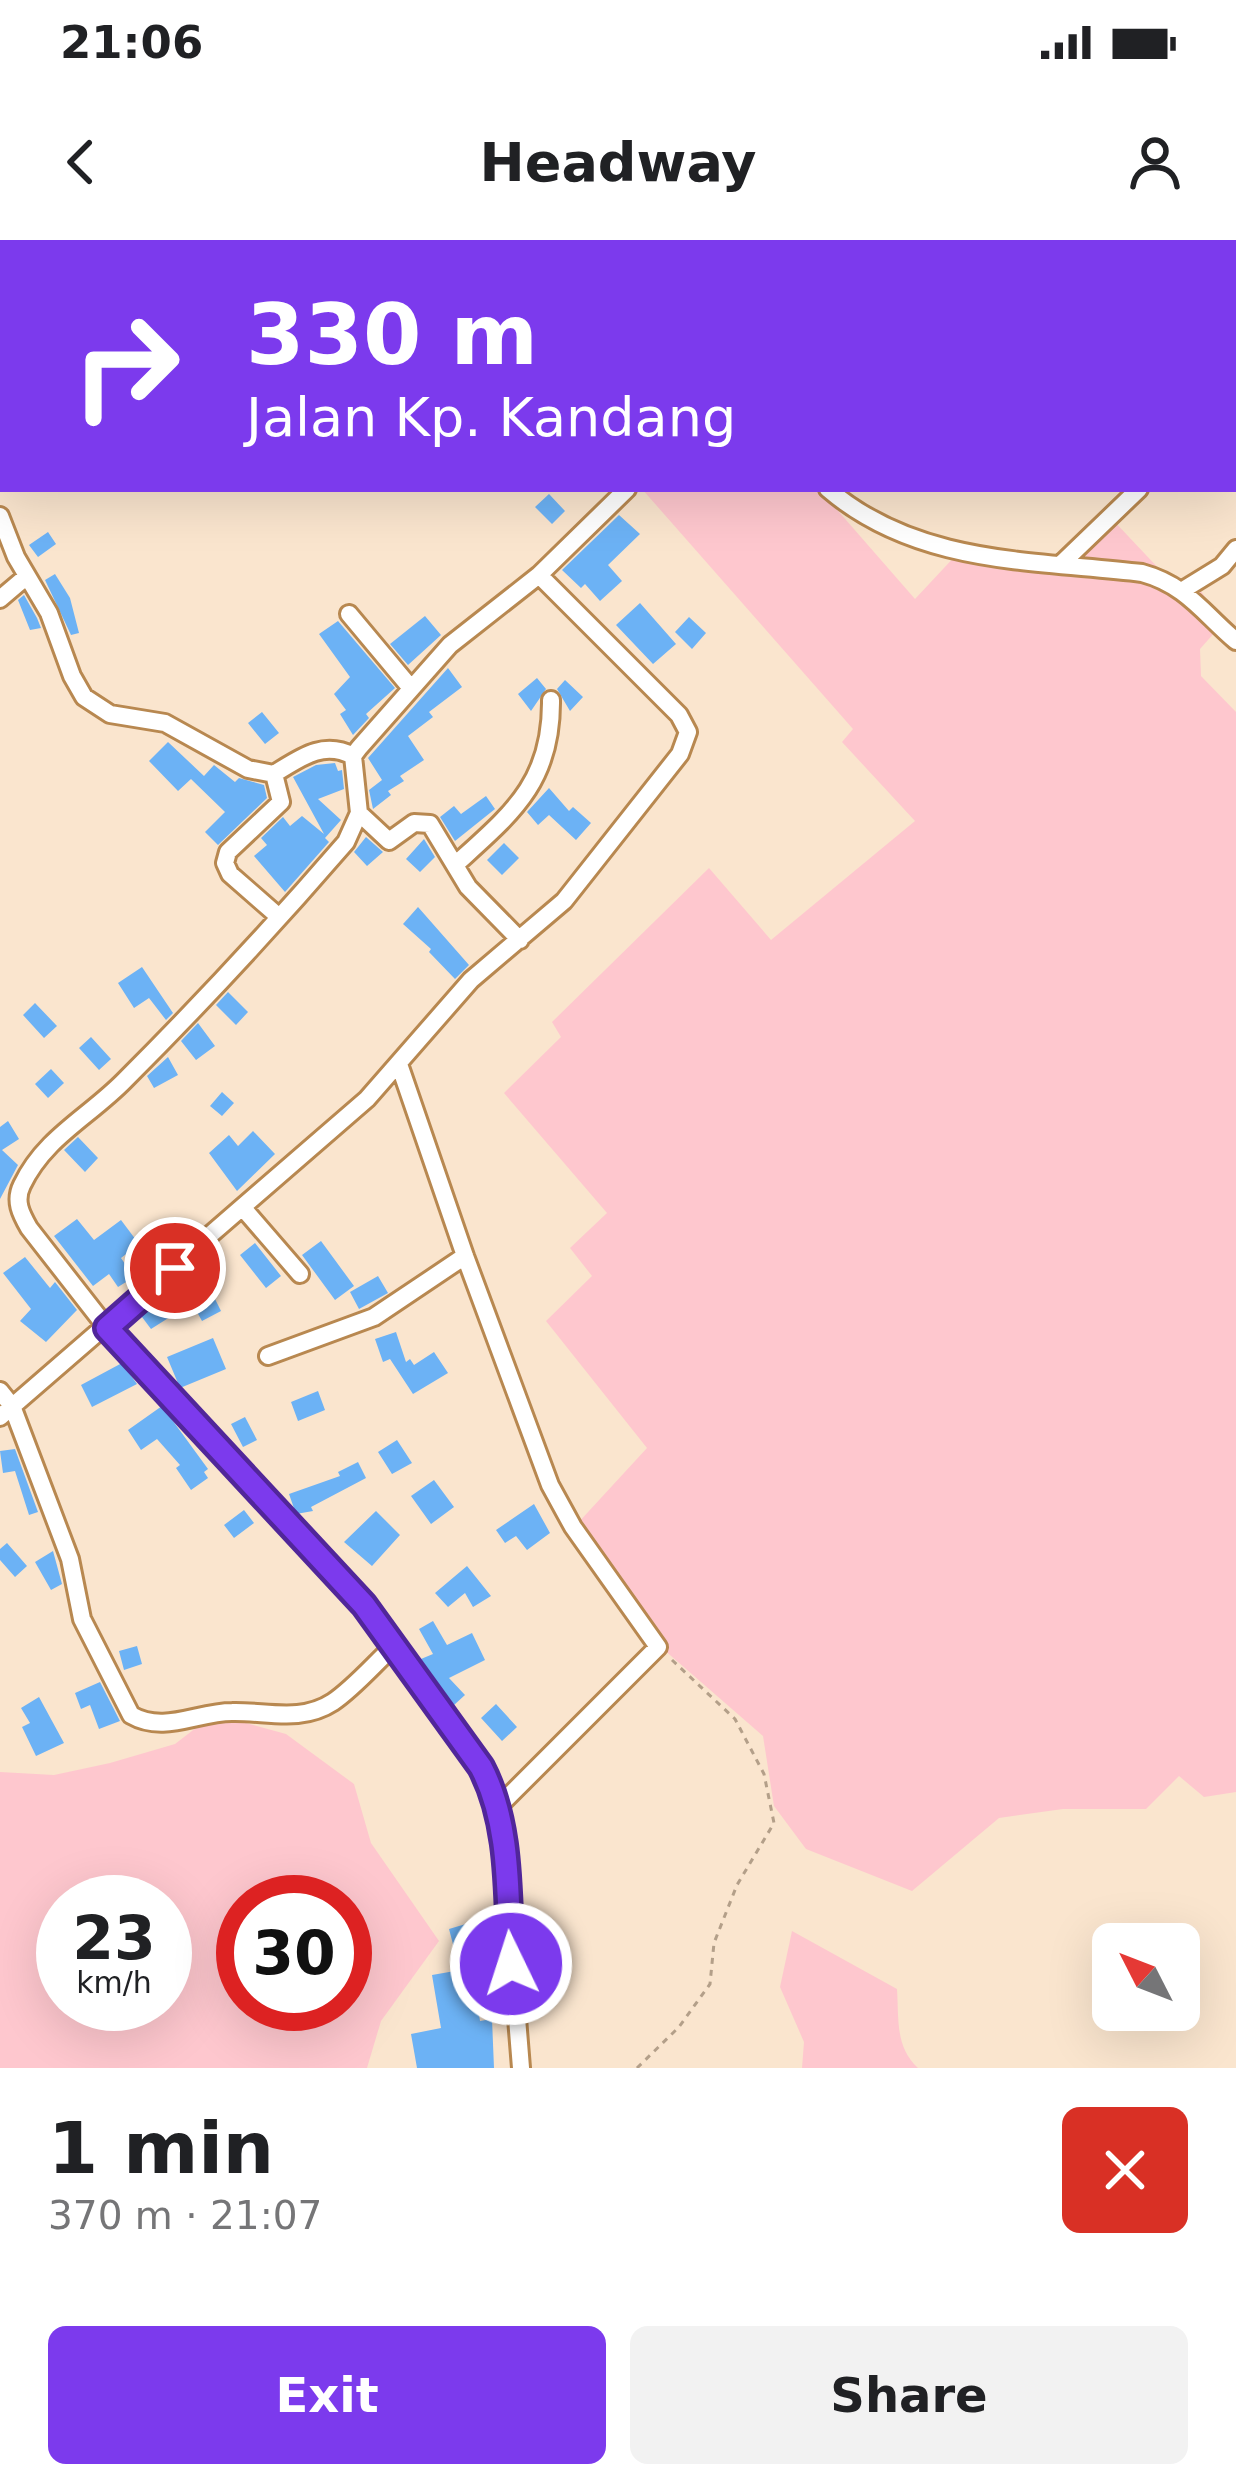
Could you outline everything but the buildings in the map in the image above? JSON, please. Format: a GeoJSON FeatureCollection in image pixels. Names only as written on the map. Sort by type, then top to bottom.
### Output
{"type":"FeatureCollection","features":[{"type":"Feature","properties":{"kind":"street"},"geometry":{"type":"LineString","coordinates":[[521,2068],[498,1807],[481,1767],[395,1645],[332,1569],[107,1328],[29,1228],[18,1195],[44,1150],[124,1081],[346,842],[359,813],[353,756],[410,688],[450,645],[539,575],[624,492]]}},
{"type":"Feature","properties":{"kind":"street"},"geometry":{"type":"LineString","coordinates":[[831,492],[872,522],[925,544],[983,557],[1142,574],[1183,590],[1236,641]]}},
{"type":"Feature","properties":{"kind":"street"},"geometry":{"type":"LineString","coordinates":[[1060,565],[1136,492]]}},
{"type":"Feature","properties":{"kind":"street"},"geometry":{"type":"LineString","coordinates":[[0,516],[49,614],[77,687],[92,704],[110,713],[165,723],[238,764],[274,774],[329,748],[353,756]]}},
{"type":"Feature","properties":{"kind":"street"},"geometry":{"type":"LineString","coordinates":[[1183,590],[1222,566],[1236,549]]}},
{"type":"Feature","properties":{"kind":"street"},"geometry":{"type":"LineString","coordinates":[[6,1412],[340,1124],[399,1064],[454,997],[577,886],[680,754],[688,732],[679,715],[539,575]]}},
{"type":"Feature","properties":{"kind":"street"},"geometry":{"type":"LineString","coordinates":[[0,599],[27,576]]}},
{"type":"Feature","properties":{"kind":"street"},"geometry":{"type":"LineString","coordinates":[[349,614],[410,688]]}},
{"type":"Feature","properties":{"kind":"street"},"geometry":{"type":"LineString","coordinates":[[455,865],[532,788],[546,753],[551,700]]}},
{"type":"Feature","properties":{"kind":"street"},"geometry":{"type":"LineString","coordinates":[[274,774],[281,802],[228,852],[224,863],[230,874],[278,916]]}},
{"type":"Feature","properties":{"kind":"street"},"geometry":{"type":"LineString","coordinates":[[359,813],[389,841],[414,823],[430,824],[478,898],[520,940]]}},
{"type":"Feature","properties":{"kind":"street"},"geometry":{"type":"LineString","coordinates":[[399,1064],[559,1504],[658,1647],[498,1807]]}},
{"type":"Feature","properties":{"kind":"street"},"geometry":{"type":"LineString","coordinates":[[243,1208],[300,1274]]}},
{"type":"Feature","properties":{"kind":"street"},"geometry":{"type":"LineString","coordinates":[[268,1356],[374,1317],[465,1256]]}},
{"type":"Feature","properties":{"kind":"street"},"geometry":{"type":"LineString","coordinates":[[0,1390],[70,1559],[82,1619],[131,1714],[156,1724],[231,1712],[266,1716],[309,1712],[332,1703],[395,1645]]}},
{"type":"Feature","properties":{"kind":"path"},"geometry":{"type":"LineString","coordinates":[[638,2068],[679,2027],[710,1984],[714,1943],[737,1885],[774,1822],[764,1774],[735,1719],[658,1647]]}},
{"type":"Feature","properties":{"kind":"shaded area"},"geometry":{"type":"Polygon","coordinates":[[[645,492],[822,492],[915,599],[958,553],[1058,558],[1112,519],[1162,572],[1196,584],[1223,623],[1200,649],[1201,676],[1236,712],[1236,1792],[1204,1797],[1179,1776],[1146,1809],[1063,1809],[999,1818],[912,1891],[806,1849],[774,1806],[763,1736],[647,1635],[577,1524],[647,1448],[546,1321],[592,1276],[570,1248],[607,1213],[504,1093],[561,1037],[552,1022],[709,868],[771,940],[915,821],[842,742],[853,729],[645,492]]]}},
{"type":"Feature","properties":{"kind":"shaded area"},"geometry":{"type":"Polygon","coordinates":[[[228,1718],[286,1734],[354,1784],[371,1843],[439,1941],[381,2021],[367,2068],[0,2068],[0,1772],[54,1775],[175,1744],[201,1724],[228,1718]]]}},
{"type":"Feature","properties":{"kind":"shaded area"},"geometry":{"type":"Polygon","coordinates":[[[792,1931],[897,1989],[902,2042],[918,2068],[802,2068],[804,2042],[780,1987],[792,1931]]]}},
{"type":"Feature","properties":{"kind":"route"},"geometry":{"type":"LineString","coordinates":[[175,1268],[107,1328],[385,1629],[481,1767],[501,1819],[511,1964]]}}]}
